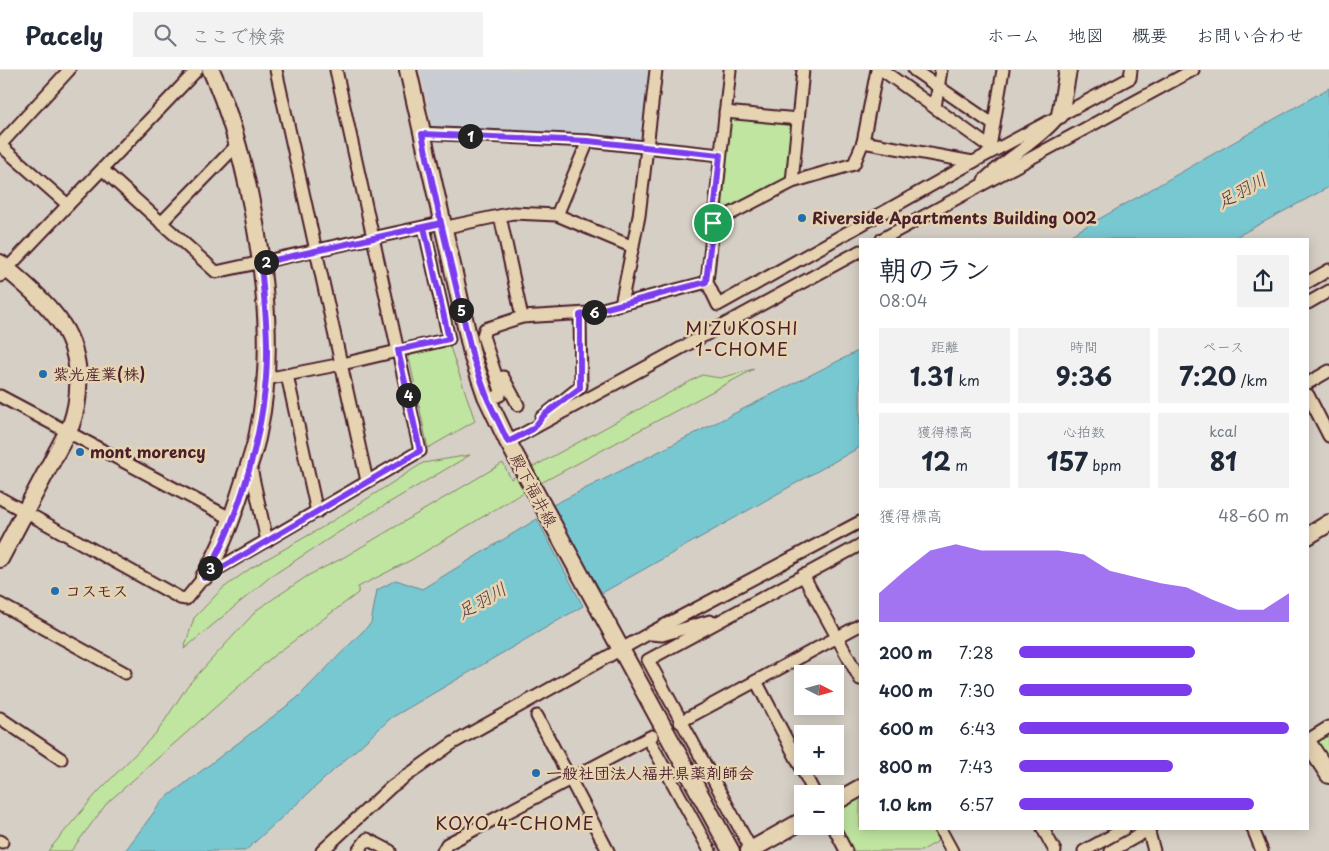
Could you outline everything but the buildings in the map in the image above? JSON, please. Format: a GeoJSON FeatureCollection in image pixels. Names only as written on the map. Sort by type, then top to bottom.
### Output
{"type":"FeatureCollection","features":[{"type":"Feature","properties":{"kind":"street"},"geometry":{"type":"LineString","coordinates":[[68,205],[0,145],[69,70]]}},
{"type":"Feature","properties":{"kind":"street"},"geometry":{"type":"LineString","coordinates":[[0,559],[68,433],[76,411],[79,390],[78,374],[71,347],[59,320],[2,269],[103,170],[197,70]]}},
{"type":"Feature","properties":{"kind":"street"},"geometry":{"type":"LineString","coordinates":[[0,498],[180,598],[186,599],[204,578],[213,563],[232,519],[258,434],[266,379],[267,346],[261,263],[245,173],[226,107],[211,70]]}},
{"type":"Feature","properties":{"kind":"street"},"geometry":{"type":"LineString","coordinates":[[276,70],[367,481]]}},
{"type":"Feature","properties":{"kind":"street"},"geometry":{"type":"LineString","coordinates":[[204,578],[420,451],[336,70]]}},
{"type":"Feature","properties":{"kind":"street","name":"殿下福井線"},"geometry":{"type":"LineString","coordinates":[[408,70],[471,350],[488,400],[508,442],[731,851]]}},
{"type":"Feature","properties":{"kind":"street"},"geometry":{"type":"LineString","coordinates":[[621,304],[639,216],[656,70]]}},
{"type":"Feature","properties":{"kind":"street"},"geometry":{"type":"LineString","coordinates":[[730,70],[706,282],[718,305],[973,162],[992,148],[1130,78],[1131,70]]}},
{"type":"Feature","properties":{"kind":"street"},"geometry":{"type":"LineString","coordinates":[[792,182],[803,70]]}},
{"type":"Feature","properties":{"kind":"street"},"geometry":{"type":"LineString","coordinates":[[713,223],[792,182],[854,164],[863,142],[877,70]]}},
{"type":"Feature","properties":{"kind":"street"},"geometry":{"type":"LineString","coordinates":[[882,70],[992,148]]}},
{"type":"Feature","properties":{"kind":"street"},"geometry":{"type":"LineString","coordinates":[[914,70],[994,125]]}},
{"type":"Feature","properties":{"kind":"street"},"geometry":{"type":"LineString","coordinates":[[934,107],[941,70]]}},
{"type":"Feature","properties":{"kind":"street"},"geometry":{"type":"LineString","coordinates":[[992,148],[1003,70]]}},
{"type":"Feature","properties":{"kind":"street"},"geometry":{"type":"LineString","coordinates":[[975,190],[994,170],[1042,135],[1060,115],[1068,70]]}},
{"type":"Feature","properties":{"kind":"street"},"geometry":{"type":"LineString","coordinates":[[884,238],[1193,70]]}},
{"type":"Feature","properties":{"kind":"street"},"geometry":{"type":"LineString","coordinates":[[725,112],[798,119]]}},
{"type":"Feature","properties":{"kind":"street"},"geometry":{"type":"LineString","coordinates":[[422,134],[588,141],[720,155]]}},
{"type":"Feature","properties":{"kind":"street"},"geometry":{"type":"LineString","coordinates":[[557,215],[588,141]]}},
{"type":"Feature","properties":{"kind":"street"},"geometry":{"type":"LineString","coordinates":[[863,142],[973,162]]}},
{"type":"Feature","properties":{"kind":"street"},"geometry":{"type":"LineString","coordinates":[[161,223],[237,145]]}},
{"type":"Feature","properties":{"kind":"street"},"geometry":{"type":"LineString","coordinates":[[103,170],[216,272],[424,227],[513,213],[557,215],[633,247]]}},
{"type":"Feature","properties":{"kind":"street"},"geometry":{"type":"LineString","coordinates":[[500,216],[522,317]]}},
{"type":"Feature","properties":{"kind":"street"},"geometry":{"type":"LineString","coordinates":[[266,379],[342,364],[449,339],[424,227]]}},
{"type":"Feature","properties":{"kind":"street"},"geometry":{"type":"LineString","coordinates":[[508,442],[859,251]]}},
{"type":"Feature","properties":{"kind":"street"},"geometry":{"type":"LineString","coordinates":[[1309,281],[1329,270]]}},
{"type":"Feature","properties":{"kind":"street"},"geometry":{"type":"LineString","coordinates":[[488,400],[501,393],[482,334],[489,328],[522,317],[580,315],[706,282]]}},
{"type":"Feature","properties":{"kind":"street"},"geometry":{"type":"LineString","coordinates":[[1309,302],[1329,291]]}},
{"type":"Feature","properties":{"kind":"street"},"geometry":{"type":"LineString","coordinates":[[533,429],[544,415],[581,386],[580,315]]}},
{"type":"Feature","properties":{"kind":"street"},"geometry":{"type":"LineString","coordinates":[[489,328],[504,380],[518,405]]}},
{"type":"Feature","properties":{"kind":"street"},"geometry":{"type":"LineString","coordinates":[[1309,382],[1329,371]]}},
{"type":"Feature","properties":{"kind":"street"},"geometry":{"type":"LineString","coordinates":[[287,375],[317,512]]}},
{"type":"Feature","properties":{"kind":"street"},"geometry":{"type":"LineString","coordinates":[[0,396],[232,519]]}},
{"type":"Feature","properties":{"kind":"street"},"geometry":{"type":"LineString","coordinates":[[1309,397],[1329,436]]}},
{"type":"Feature","properties":{"kind":"street"},"geometry":{"type":"LineString","coordinates":[[250,462],[267,542]]}},
{"type":"Feature","properties":{"kind":"street"},"geometry":{"type":"LineString","coordinates":[[322,851],[391,788],[453,744],[511,709],[650,633],[859,523]]}},
{"type":"Feature","properties":{"kind":"street"},"geometry":{"type":"LineString","coordinates":[[1309,535],[1329,523]]}},
{"type":"Feature","properties":{"kind":"street"},"geometry":{"type":"LineString","coordinates":[[794,825],[750,850],[648,660],[859,546]]}},
{"type":"Feature","properties":{"kind":"street"},"geometry":{"type":"LineString","coordinates":[[803,575],[859,677]]}},
{"type":"Feature","properties":{"kind":"street"},"geometry":{"type":"LineString","coordinates":[[0,604],[125,673]]}},
{"type":"Feature","properties":{"kind":"street"},"geometry":{"type":"LineString","coordinates":[[650,633],[662,635],[707,621],[722,620]]}},
{"type":"Feature","properties":{"kind":"street"},"geometry":{"type":"LineString","coordinates":[[680,722],[859,626]]}},
{"type":"Feature","properties":{"kind":"street"},"geometry":{"type":"LineString","coordinates":[[756,681],[811,785]]}},
{"type":"Feature","properties":{"kind":"street"},"geometry":{"type":"LineString","coordinates":[[536,716],[608,851]]}},
{"type":"Feature","properties":{"kind":"street"},"geometry":{"type":"LineString","coordinates":[[0,718],[61,759]]}},
{"type":"Feature","properties":{"kind":"street"},"geometry":{"type":"LineString","coordinates":[[1309,740],[1329,727]]}},
{"type":"Feature","properties":{"kind":"street"},"geometry":{"type":"LineString","coordinates":[[443,851],[447,844],[650,737],[710,851]]}},
{"type":"Feature","properties":{"kind":"street"},"geometry":{"type":"LineString","coordinates":[[1309,743],[1329,775]]}},
{"type":"Feature","properties":{"kind":"street"},"geometry":{"type":"LineString","coordinates":[[844,797],[859,789]]}},
{"type":"Feature","properties":{"kind":"street"},"geometry":{"type":"LineString","coordinates":[[941,830],[952,851]]}},
{"type":"Feature","properties":{"kind":"street"},"geometry":{"type":"LineString","coordinates":[[1044,830],[1055,851]]}},
{"type":"Feature","properties":{"kind":"street"},"geometry":{"type":"LineString","coordinates":[[1084,851],[1122,830]]}},
{"type":"Feature","properties":{"kind":"street"},"geometry":{"type":"LineString","coordinates":[[1111,851],[1147,830]]}},
{"type":"Feature","properties":{"kind":"street"},"geometry":{"type":"LineString","coordinates":[[1149,830],[1154,851]]}},
{"type":"Feature","properties":{"kind":"street"},"geometry":{"type":"LineString","coordinates":[[1252,830],[1262,851]]}},
{"type":"Feature","properties":{"kind":"street"},"geometry":{"type":"LineString","coordinates":[[838,835],[846,851]]}},
{"type":"Feature","properties":{"kind":"street"},"geometry":{"type":"LineString","coordinates":[[358,851],[366,839],[390,851]]}},
{"type":"Feature","properties":{"kind":"shaded area"},"geometry":{"type":"Polygon","coordinates":[[[421,70],[652,70],[645,138],[639,142],[438,129],[433,126],[421,70]]]}},
{"type":"Feature","properties":{"kind":"green space"},"geometry":{"type":"Polygon","coordinates":[[[730,116],[792,123],[786,178],[726,208],[720,202],[730,116]]]}},
{"type":"Feature","properties":{"kind":"green space"},"geometry":{"type":"Polygon","coordinates":[[[449,344],[475,421],[428,448],[408,353],[449,344]]]}},
{"type":"Feature","properties":{"kind":"green space"},"geometry":{"type":"Polygon","coordinates":[[[754,369],[524,492],[411,560],[358,587],[358,593],[272,657],[107,803],[71,851],[48,851],[97,793],[158,731],[188,685],[258,609],[309,575],[341,559],[503,463],[511,479],[702,375],[720,378],[754,369]]]}},
{"type":"Feature","properties":{"kind":"green space"},"geometry":{"type":"Polygon","coordinates":[[[470,455],[339,532],[270,577],[184,649],[194,618],[222,589],[251,568],[323,527],[423,463],[470,455]]]}},
{"type":"Feature","properties":{"kind":"green space"},"geometry":{"type":"Polygon","coordinates":[[[1329,727],[1329,768],[1310,738],[1329,727]]]}},
{"type":"Feature","properties":{"kind":"green space"},"geometry":{"type":"Polygon","coordinates":[[[859,797],[859,830],[935,830],[938,836],[937,842],[921,851],[851,851],[842,835],[844,835],[844,805],[859,797]]]}},
{"type":"Feature","properties":{"kind":"water","name":"足羽川"},"geometry":{"type":"Polygon","coordinates":[[[1329,88],[1329,187],[1234,238],[1066,238],[1329,88]]]}},
{"type":"Feature","properties":{"kind":"water"},"geometry":{"type":"Polygon","coordinates":[[[859,351],[859,448],[602,593],[551,506],[859,351]]]}},
{"type":"Feature","properties":{"kind":"water","name":"足羽川"},"geometry":{"type":"Polygon","coordinates":[[[537,519],[583,606],[391,718],[245,851],[125,851],[163,800],[296,699],[371,623],[377,590],[396,580],[422,589],[537,519]]]}},
{"type":"Feature","properties":{"kind":"place","name":"Riverside Apartments Building 002"},"geometry":{"type":"Point","coordinates":[802,218]}},
{"type":"Feature","properties":{"kind":"place","name":"紫光産業(株)"},"geometry":{"type":"Point","coordinates":[43,374]}},
{"type":"Feature","properties":{"kind":"place","name":"mont morency"},"geometry":{"type":"Point","coordinates":[80,452]}},
{"type":"Feature","properties":{"kind":"place","name":"コスモス"},"geometry":{"type":"Point","coordinates":[55,591]}},
{"type":"Feature","properties":{"kind":"place","name":"一般社団法人福井県薬剤師会"},"geometry":{"type":"Point","coordinates":[536,773]}},
{"type":"Feature","properties":{"kind":"district","name":"MIZUKOSHI 1-CHOME"},"geometry":{"type":"Point","coordinates":[742,339]}},
{"type":"Feature","properties":{"kind":"district","name":"KOYO 4-CHOME"},"geometry":{"type":"Point","coordinates":[515,824]}},
{"type":"Feature","properties":{"kind":"route"},"geometry":{"type":"LineString","coordinates":[[713,223],[706,282],[580,315],[582,384],[580,388],[544,415],[533,429],[508,442],[488,400],[473,358],[441,223],[424,227],[449,339],[398,350],[420,451],[204,578],[213,563],[235,512],[258,434],[267,372],[265,306],[261,263],[441,223],[422,134],[588,141],[720,155],[713,223]]}}]}
